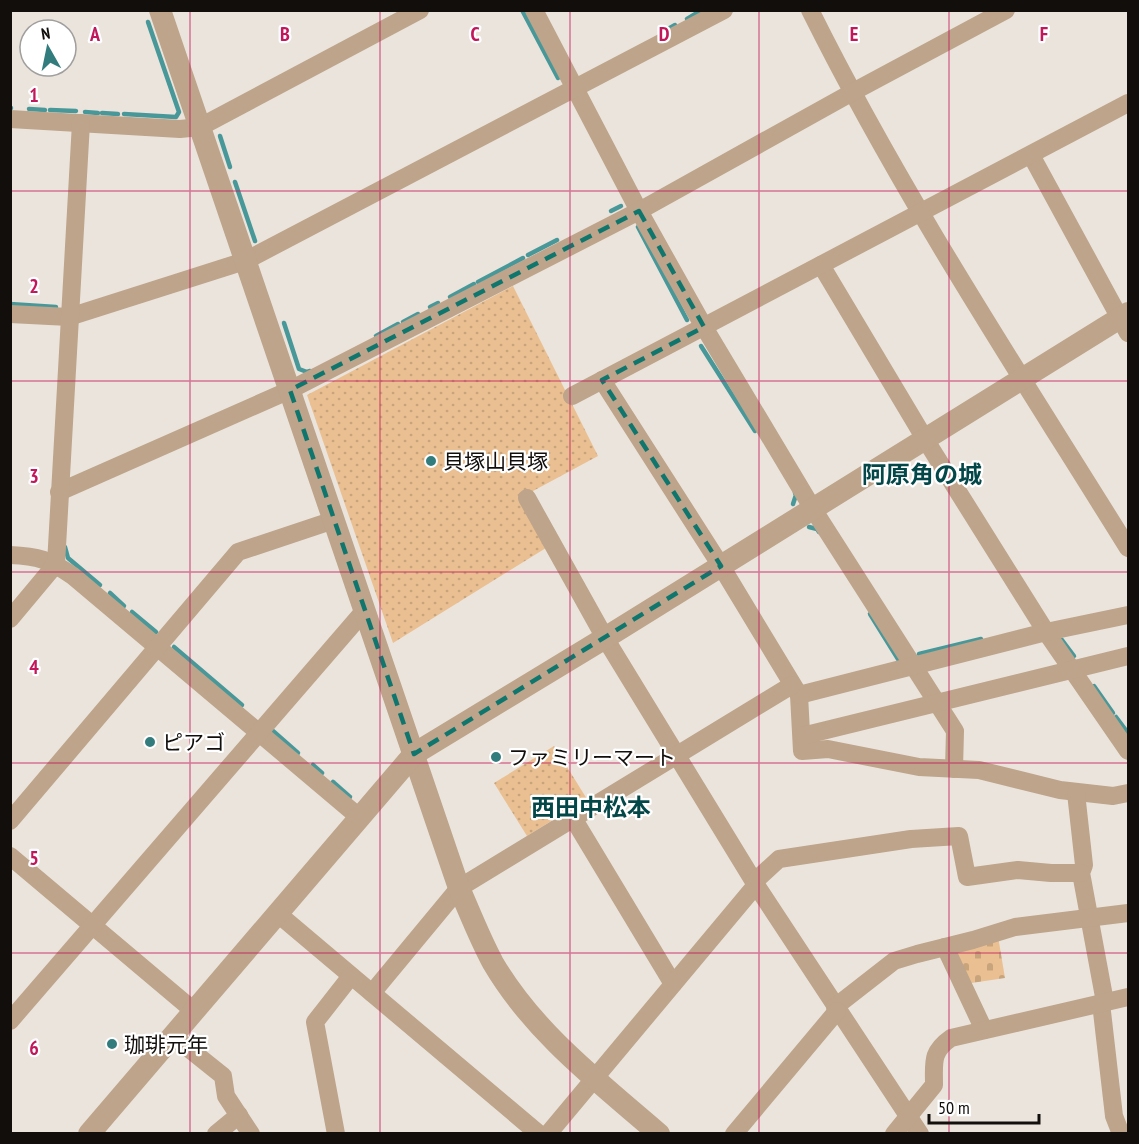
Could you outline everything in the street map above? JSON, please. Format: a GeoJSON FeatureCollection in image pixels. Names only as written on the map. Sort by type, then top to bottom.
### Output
{"type":"FeatureCollection","features":[{"type":"Feature","properties":{"kind":"street"},"geometry":{"type":"LineString","coordinates":[[160,10],[459,888],[484,945],[513,993],[561,1049],[659,1134]]}},
{"type":"Feature","properties":{"kind":"street"},"geometry":{"type":"LineString","coordinates":[[10,118],[180,129],[200,127],[420,10]]}},
{"type":"Feature","properties":{"kind":"street"},"geometry":{"type":"LineString","coordinates":[[534,10],[639,211],[704,327],[813,509],[955,731],[954,769]]}},
{"type":"Feature","properties":{"kind":"street"},"geometry":{"type":"LineString","coordinates":[[10,314],[69,317],[245,261],[724,10]]}},
{"type":"Feature","properties":{"kind":"street"},"geometry":{"type":"LineString","coordinates":[[810,10],[851,93],[920,214],[1128,548]]}},
{"type":"Feature","properties":{"kind":"street"},"geometry":{"type":"LineString","coordinates":[[59,492],[290,390],[639,211],[1006,10]]}},
{"type":"Feature","properties":{"kind":"street"},"geometry":{"type":"LineString","coordinates":[[572,396],[1128,103]]}},
{"type":"Feature","properties":{"kind":"street"},"geometry":{"type":"LineString","coordinates":[[10,619],[56,564],[81,123]]}},
{"type":"Feature","properties":{"kind":"street"},"geometry":{"type":"LineString","coordinates":[[89,1134],[414,754],[605,639],[1023,379],[1125,322],[1031,155]]}},
{"type":"Feature","properties":{"kind":"street"},"geometry":{"type":"LineString","coordinates":[[821,266],[925,439],[1046,632],[1128,751]]}},
{"type":"Feature","properties":{"kind":"street"},"geometry":{"type":"LineString","coordinates":[[602,380],[721,566],[796,690],[802,735],[801,751],[828,749],[919,767],[979,770],[1076,793],[1113,796],[1128,793]]}},
{"type":"Feature","properties":{"kind":"street"},"geometry":{"type":"LineString","coordinates":[[527,498],[605,639],[755,884],[920,1134]]}},
{"type":"Feature","properties":{"kind":"street"},"geometry":{"type":"LineString","coordinates":[[10,821],[238,552],[334,520]]}},
{"type":"Feature","properties":{"kind":"street"},"geometry":{"type":"LineString","coordinates":[[10,555],[36,556],[56,564],[73,576],[359,818]]}},
{"type":"Feature","properties":{"kind":"street"},"geometry":{"type":"LineString","coordinates":[[10,1021],[365,610]]}},
{"type":"Feature","properties":{"kind":"street"},"geometry":{"type":"LineString","coordinates":[[372,993],[459,888],[677,755],[796,690],[914,667],[1046,632],[1128,615]]}},
{"type":"Feature","properties":{"kind":"street"},"geometry":{"type":"LineString","coordinates":[[802,735],[1128,656]]}},
{"type":"Feature","properties":{"kind":"street"},"geometry":{"type":"LineString","coordinates":[[1076,793],[1084,865],[1081,873],[1103,1002],[1114,1116],[1121,1134]]}},
{"type":"Feature","properties":{"kind":"street"},"geometry":{"type":"LineString","coordinates":[[573,818],[673,984]]}},
{"type":"Feature","properties":{"kind":"street"},"geometry":{"type":"LineString","coordinates":[[277,913],[351,976],[548,1133],[755,884],[779,859],[911,839],[959,836],[967,877],[1018,870],[1081,873]]}},
{"type":"Feature","properties":{"kind":"street"},"geometry":{"type":"LineString","coordinates":[[10,856],[194,1011]]}},
{"type":"Feature","properties":{"kind":"street"},"geometry":{"type":"LineString","coordinates":[[734,1134],[836,1009],[894,962],[1015,927],[1128,913]]}},
{"type":"Feature","properties":{"kind":"street"},"geometry":{"type":"LineString","coordinates":[[945,947],[984,1030]]}},
{"type":"Feature","properties":{"kind":"street"},"geometry":{"type":"LineString","coordinates":[[336,1134],[315,1022],[351,976]]}},
{"type":"Feature","properties":{"kind":"street"},"geometry":{"type":"LineString","coordinates":[[894,1134],[934,1085],[934,1057],[940,1046],[951,1038],[1128,997]]}},
{"type":"Feature","properties":{"kind":"street"},"geometry":{"type":"LineString","coordinates":[[173,1036],[223,1076],[226,1096],[251,1134]]}},
{"type":"Feature","properties":{"kind":"street"},"geometry":{"type":"LineString","coordinates":[[216,1134],[239,1115]]}},
{"type":"Feature","properties":{"kind":"highlighted area"},"geometry":{"type":"Polygon","coordinates":[[[639,211],[704,327],[602,380],[721,566],[414,754],[290,390],[639,211]]]}},
{"type":"Feature","properties":{"kind":"green space"},"geometry":{"type":"Polygon","coordinates":[[[513,286],[598,456],[520,498],[546,548],[393,643],[307,395],[513,286]]]}},
{"type":"Feature","properties":{"kind":"green space"},"geometry":{"type":"Polygon","coordinates":[[[554,746],[587,799],[527,836],[494,783],[554,746]]]}},
{"type":"Feature","properties":{"kind":"green space"},"geometry":{"type":"Polygon","coordinates":[[[998,936],[1005,978],[965,984],[949,949],[998,936]]]}},
{"type":"Feature","properties":{"kind":"waterway"},"geometry":{"type":"LineString","coordinates":[[522,10],[558,78]]}},
{"type":"Feature","properties":{"kind":"waterway"},"geometry":{"type":"LineString","coordinates":[[687,19],[702,10]]}},
{"type":"Feature","properties":{"kind":"waterway"},"geometry":{"type":"LineString","coordinates":[[124,114],[176,117],[179,112],[148,22]]}},
{"type":"Feature","properties":{"kind":"waterway"},"geometry":{"type":"LineString","coordinates":[[661,33],[675,25]]}},
{"type":"Feature","properties":{"kind":"waterway"},"geometry":{"type":"LineString","coordinates":[[29,109],[45,110]]}},
{"type":"Feature","properties":{"kind":"waterway"},"geometry":{"type":"LineString","coordinates":[[50,110],[76,111]]}},
{"type":"Feature","properties":{"kind":"waterway"},"geometry":{"type":"LineString","coordinates":[[85,112],[98,113]]}},
{"type":"Feature","properties":{"kind":"waterway"},"geometry":{"type":"LineString","coordinates":[[102,113],[118,114]]}},
{"type":"Feature","properties":{"kind":"waterway"},"geometry":{"type":"LineString","coordinates":[[220,136],[230,167]]}},
{"type":"Feature","properties":{"kind":"waterway"},"geometry":{"type":"LineString","coordinates":[[235,182],[255,241]]}},
{"type":"Feature","properties":{"kind":"waterway"},"geometry":{"type":"LineString","coordinates":[[611,211],[621,206]]}},
{"type":"Feature","properties":{"kind":"waterway"},"geometry":{"type":"LineString","coordinates":[[638,227],[687,320]]}},
{"type":"Feature","properties":{"kind":"waterway"},"geometry":{"type":"LineString","coordinates":[[528,255],[557,240]]}},
{"type":"Feature","properties":{"kind":"waterway"},"geometry":{"type":"LineString","coordinates":[[478,282],[523,258]]}},
{"type":"Feature","properties":{"kind":"waterway"},"geometry":{"type":"LineString","coordinates":[[450,297],[474,284]]}},
{"type":"Feature","properties":{"kind":"waterway"},"geometry":{"type":"LineString","coordinates":[[430,307],[438,303]]}},
{"type":"Feature","properties":{"kind":"waterway"},"geometry":{"type":"LineString","coordinates":[[10,304],[56,307]]}},
{"type":"Feature","properties":{"kind":"waterway"},"geometry":{"type":"LineString","coordinates":[[403,322],[418,314]]}},
{"type":"Feature","properties":{"kind":"waterway"},"geometry":{"type":"LineString","coordinates":[[284,323],[299,369],[310,371]]}},
{"type":"Feature","properties":{"kind":"waterway"},"geometry":{"type":"LineString","coordinates":[[376,336],[398,324]]}},
{"type":"Feature","properties":{"kind":"waterway"},"geometry":{"type":"LineString","coordinates":[[701,346],[755,431]]}},
{"type":"Feature","properties":{"kind":"waterway"},"geometry":{"type":"LineString","coordinates":[[793,504],[795,493]]}},
{"type":"Feature","properties":{"kind":"waterway"},"geometry":{"type":"LineString","coordinates":[[809,527],[819,532]]}},
{"type":"Feature","properties":{"kind":"waterway"},"geometry":{"type":"LineString","coordinates":[[65,547],[68,558],[100,585]]}},
{"type":"Feature","properties":{"kind":"waterway"},"geometry":{"type":"LineString","coordinates":[[110,593],[124,606]]}},
{"type":"Feature","properties":{"kind":"waterway"},"geometry":{"type":"LineString","coordinates":[[132,612],[156,632]]}},
{"type":"Feature","properties":{"kind":"waterway"},"geometry":{"type":"LineString","coordinates":[[870,614],[898,659]]}},
{"type":"Feature","properties":{"kind":"waterway"},"geometry":{"type":"LineString","coordinates":[[919,654],[981,639]]}},
{"type":"Feature","properties":{"kind":"waterway"},"geometry":{"type":"LineString","coordinates":[[1062,640],[1074,656]]}},
{"type":"Feature","properties":{"kind":"waterway"},"geometry":{"type":"LineString","coordinates":[[174,647],[242,705]]}},
{"type":"Feature","properties":{"kind":"waterway"},"geometry":{"type":"LineString","coordinates":[[1094,686],[1113,713]]}},
{"type":"Feature","properties":{"kind":"waterway"},"geometry":{"type":"LineString","coordinates":[[1116,717],[1128,733]]}},
{"type":"Feature","properties":{"kind":"waterway"},"geometry":{"type":"LineString","coordinates":[[273,731],[298,753]]}},
{"type":"Feature","properties":{"kind":"waterway"},"geometry":{"type":"LineString","coordinates":[[313,765],[322,773]]}},
{"type":"Feature","properties":{"kind":"waterway"},"geometry":{"type":"LineString","coordinates":[[333,782],[350,797]]}},
{"type":"Feature","properties":{"kind":"place","name":"貝塚山貝塚"},"geometry":{"type":"Point","coordinates":[431,461]}},
{"type":"Feature","properties":{"kind":"place","name":"ピアゴ"},"geometry":{"type":"Point","coordinates":[150,742]}},
{"type":"Feature","properties":{"kind":"place","name":"ファミリーマート"},"geometry":{"type":"Point","coordinates":[496,757]}},
{"type":"Feature","properties":{"kind":"place","name":"珈琲元年"},"geometry":{"type":"Point","coordinates":[112,1044]}},
{"type":"Feature","properties":{"kind":"district","name":"阿原角の城"},"geometry":{"type":"Point","coordinates":[922,474]}},
{"type":"Feature","properties":{"kind":"district","name":"西田中松本"},"geometry":{"type":"Point","coordinates":[591,807]}}]}
